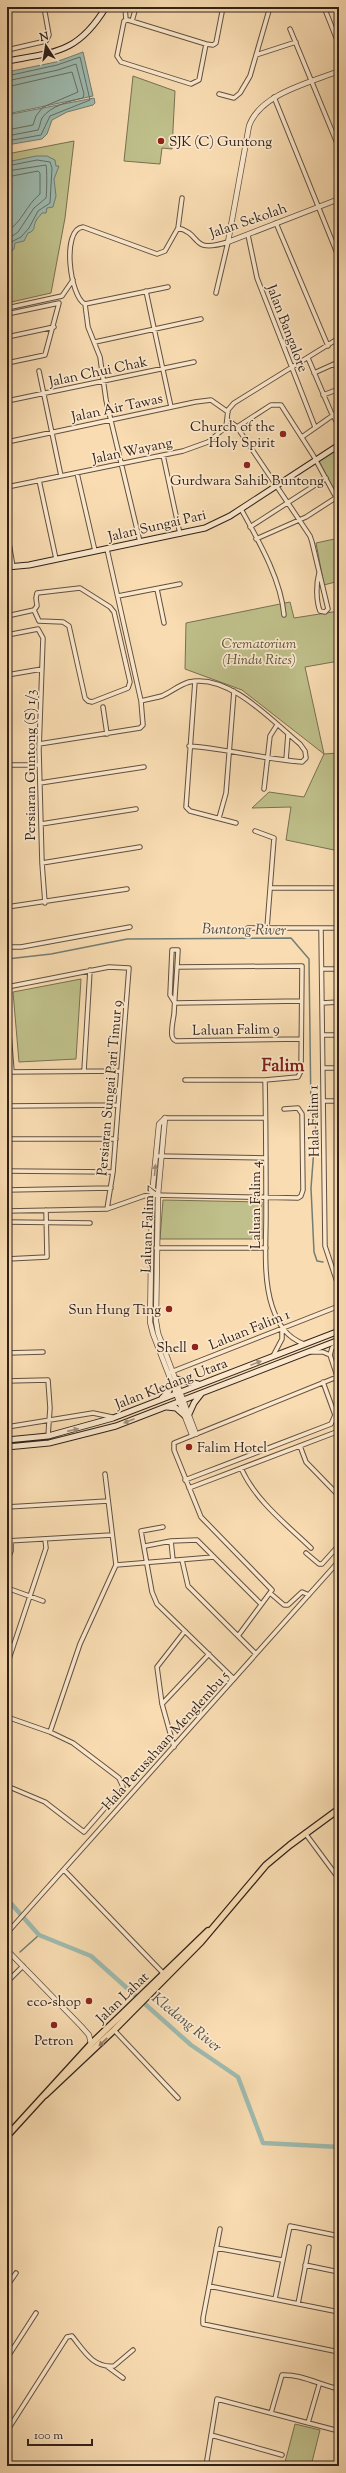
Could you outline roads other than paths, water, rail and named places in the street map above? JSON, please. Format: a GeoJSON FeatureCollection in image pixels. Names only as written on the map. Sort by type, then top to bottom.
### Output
{"type":"FeatureCollection","features":[{"type":"Feature","properties":{"kind":"main road"},"geometry":{"type":"LineString","coordinates":[[7,61],[70,47],[95,25],[106,7]]}},
{"type":"Feature","properties":{"kind":"main road","name":"Jalan Sungai Pari"},"geometry":{"type":"LineString","coordinates":[[7,567],[11,565],[35,563],[180,535],[215,524],[241,509],[339,445]]}},
{"type":"Feature","properties":{"kind":"main road","name":"Jalan Kledang Utara"},"geometry":{"type":"LineString","coordinates":[[7,1440],[48,1436],[113,1418],[339,1331]]}},
{"type":"Feature","properties":{"kind":"main road","name":"Jalan Kledang Utara"},"geometry":{"type":"LineString","coordinates":[[7,1447],[49,1443],[87,1434],[166,1407],[339,1341]]}},
{"type":"Feature","properties":{"kind":"main road"},"geometry":{"type":"LineString","coordinates":[[160,1400],[169,1392],[174,1380],[201,1384]]}},
{"type":"Feature","properties":{"kind":"main road"},"geometry":{"type":"LineString","coordinates":[[166,1407],[176,1408],[187,1415],[202,1393]]}},
{"type":"Feature","properties":{"kind":"main road","name":"Jalan Lahat"},"geometry":{"type":"LineString","coordinates":[[7,2136],[45,2095],[114,2030],[138,2002],[220,1921],[261,1870],[338,1809]]}},
{"type":"Feature","properties":{"kind":"main road","name":"Jalan Lahat"},"geometry":{"type":"LineString","coordinates":[[147,1993],[163,1973],[198,1938],[220,1921]]}},
{"type":"Feature","properties":{"kind":"main road","name":"Jalan Lahat"},"geometry":{"type":"LineString","coordinates":[[45,2095],[51,2086],[98,2036],[138,2002]]}},
{"type":"Feature","properties":{"kind":"street"},"geometry":{"type":"LineString","coordinates":[[7,50],[46,41],[49,35],[44,7]]}},
{"type":"Feature","properties":{"kind":"street"},"geometry":{"type":"LineString","coordinates":[[126,7],[126,20],[118,46],[118,59],[191,84],[197,82],[200,78],[206,44]]}},
{"type":"Feature","properties":{"kind":"street"},"geometry":{"type":"LineString","coordinates":[[132,21],[136,7]]}},
{"type":"Feature","properties":{"kind":"street"},"geometry":{"type":"LineString","coordinates":[[126,20],[213,46],[216,43],[223,7]]}},
{"type":"Feature","properties":{"kind":"street"},"geometry":{"type":"LineString","coordinates":[[219,94],[233,98],[237,97],[246,85],[270,7]]}},
{"type":"Feature","properties":{"kind":"street"},"geometry":{"type":"LineString","coordinates":[[324,7],[339,45]]}},
{"type":"Feature","properties":{"kind":"street"},"geometry":{"type":"LineString","coordinates":[[290,29],[339,148]]}},
{"type":"Feature","properties":{"kind":"street"},"geometry":{"type":"LineString","coordinates":[[256,55],[296,42]]}},
{"type":"Feature","properties":{"kind":"street"},"geometry":{"type":"LineString","coordinates":[[216,293],[228,242],[249,126],[256,110],[274,98],[339,71]]}},
{"type":"Feature","properties":{"kind":"street"},"geometry":{"type":"LineString","coordinates":[[274,98],[339,258]]}},
{"type":"Feature","properties":{"kind":"street"},"geometry":{"type":"LineString","coordinates":[[140,542],[103,382],[100,357],[86,319],[85,304],[80,300],[74,285],[70,244],[78,228],[91,228],[157,254],[166,251],[178,228],[182,198]]}},
{"type":"Feature","properties":{"kind":"street","name":"Jalan Sekolah"},"geometry":{"type":"LineString","coordinates":[[178,228],[185,231],[195,241],[204,246],[228,242],[339,199]]}},
{"type":"Feature","properties":{"kind":"street"},"geometry":{"type":"LineString","coordinates":[[276,223],[328,346]]}},
{"type":"Feature","properties":{"kind":"street","name":"Jalan Bangalore"},"geometry":{"type":"LineString","coordinates":[[248,235],[257,278],[315,427]]}},
{"type":"Feature","properties":{"kind":"street"},"geometry":{"type":"LineString","coordinates":[[7,308],[62,296],[73,280]]}},
{"type":"Feature","properties":{"kind":"street"},"geometry":{"type":"LineString","coordinates":[[85,304],[168,287]]}},
{"type":"Feature","properties":{"kind":"street"},"geometry":{"type":"LineString","coordinates":[[146,291],[171,407]]}},
{"type":"Feature","properties":{"kind":"street"},"geometry":{"type":"LineString","coordinates":[[7,314],[59,303],[54,327],[45,355],[7,363]]}},
{"type":"Feature","properties":{"kind":"street"},"geometry":{"type":"LineString","coordinates":[[95,342],[201,319]]}},
{"type":"Feature","properties":{"kind":"street"},"geometry":{"type":"LineString","coordinates":[[7,337],[54,327]]}},
{"type":"Feature","properties":{"kind":"street"},"geometry":{"type":"LineString","coordinates":[[319,573],[317,580],[319,609],[322,612],[327,611],[319,573],[312,542],[237,427],[228,420],[228,412],[234,404],[339,338]]}},
{"type":"Feature","properties":{"kind":"street"},"geometry":{"type":"LineString","coordinates":[[308,358],[332,415],[339,426]]}},
{"type":"Feature","properties":{"kind":"street","name":"Jalan Chui Chak"},"geometry":{"type":"LineString","coordinates":[[7,401],[194,362]]}},
{"type":"Feature","properties":{"kind":"street"},"geometry":{"type":"LineString","coordinates":[[314,373],[334,364],[339,369]]}},
{"type":"Feature","properties":{"kind":"street"},"geometry":{"type":"LineString","coordinates":[[39,371],[61,476]]}},
{"type":"Feature","properties":{"kind":"street"},"geometry":{"type":"LineString","coordinates":[[324,395],[339,389]]}},
{"type":"Feature","properties":{"kind":"street","name":"Jalan Air Tawas"},"geometry":{"type":"LineString","coordinates":[[7,442],[111,419],[211,400],[228,412]]}},
{"type":"Feature","properties":{"kind":"street"},"geometry":{"type":"LineString","coordinates":[[237,427],[271,405],[278,404],[283,408],[302,436],[339,503]]}},
{"type":"Feature","properties":{"kind":"street"},"geometry":{"type":"LineString","coordinates":[[302,436],[339,411]]}},
{"type":"Feature","properties":{"kind":"street","name":"Jalan Wayang"},"geometry":{"type":"LineString","coordinates":[[7,487],[163,455],[208,442],[224,431],[228,420]]}},
{"type":"Feature","properties":{"kind":"street"},"geometry":{"type":"LineString","coordinates":[[163,455],[180,535]]}},
{"type":"Feature","properties":{"kind":"street"},"geometry":{"type":"LineString","coordinates":[[77,472],[95,551]]}},
{"type":"Feature","properties":{"kind":"street"},"geometry":{"type":"LineString","coordinates":[[250,527],[326,478]]}},
{"type":"Feature","properties":{"kind":"street"},"geometry":{"type":"LineString","coordinates":[[39,480],[56,559]]}},
{"type":"Feature","properties":{"kind":"street"},"geometry":{"type":"LineString","coordinates":[[256,539],[299,520],[337,497]]}},
{"type":"Feature","properties":{"kind":"street"},"geometry":{"type":"LineString","coordinates":[[241,509],[256,539],[282,599],[284,615]]}},
{"type":"Feature","properties":{"kind":"street"},"geometry":{"type":"LineString","coordinates":[[7,531],[11,565]]}},
{"type":"Feature","properties":{"kind":"street"},"geometry":{"type":"LineString","coordinates":[[39,744],[140,728],[144,721],[141,700],[107,549]]}},
{"type":"Feature","properties":{"kind":"street"},"geometry":{"type":"LineString","coordinates":[[118,596],[180,584]]}},
{"type":"Feature","properties":{"kind":"street"},"geometry":{"type":"LineString","coordinates":[[7,616],[34,610],[38,606],[36,598],[37,593],[75,588],[86,590],[110,607],[116,618],[130,682],[128,688],[92,702],[88,701],[83,690],[69,626],[63,622],[40,621],[34,610]]}},
{"type":"Feature","properties":{"kind":"street"},"geometry":{"type":"LineString","coordinates":[[157,589],[164,623]]}},
{"type":"Feature","properties":{"kind":"street","name":"Persiaran Guntong (S) 1/3"},"geometry":{"type":"LineString","coordinates":[[7,635],[40,630],[43,638],[39,744],[42,863],[45,903]]}},
{"type":"Feature","properties":{"kind":"street"},"geometry":{"type":"LineString","coordinates":[[7,675],[42,669]]}},
{"type":"Feature","properties":{"kind":"street"},"geometry":{"type":"LineString","coordinates":[[141,700],[161,696],[181,685],[195,681],[206,682],[234,691],[244,697],[304,748],[306,758],[302,762],[189,746]]}},
{"type":"Feature","properties":{"kind":"street"},"geometry":{"type":"LineString","coordinates":[[195,681],[185,804],[190,811],[236,823]]}},
{"type":"Feature","properties":{"kind":"street"},"geometry":{"type":"LineString","coordinates":[[219,818],[226,793],[234,691]]}},
{"type":"Feature","properties":{"kind":"street"},"geometry":{"type":"LineString","coordinates":[[103,707],[108,734]]}},
{"type":"Feature","properties":{"kind":"street"},"geometry":{"type":"LineString","coordinates":[[264,789],[270,736],[277,725]]}},
{"type":"Feature","properties":{"kind":"street"},"geometry":{"type":"LineString","coordinates":[[286,760],[288,734]]}},
{"type":"Feature","properties":{"kind":"street"},"geometry":{"type":"LineString","coordinates":[[7,766],[40,765]]}},
{"type":"Feature","properties":{"kind":"street"},"geometry":{"type":"LineString","coordinates":[[40,783],[144,767]]}},
{"type":"Feature","properties":{"kind":"street"},"geometry":{"type":"LineString","coordinates":[[41,824],[136,809]]}},
{"type":"Feature","properties":{"kind":"street"},"geometry":{"type":"LineString","coordinates":[[255,831],[274,838],[267,928]]}},
{"type":"Feature","properties":{"kind":"street"},"geometry":{"type":"LineString","coordinates":[[42,863],[140,846]]}},
{"type":"Feature","properties":{"kind":"street"},"geometry":{"type":"LineString","coordinates":[[270,888],[339,888]]}},
{"type":"Feature","properties":{"kind":"street"},"geometry":{"type":"LineString","coordinates":[[7,907],[45,903],[127,889]]}},
{"type":"Feature","properties":{"kind":"street"},"geometry":{"type":"LineString","coordinates":[[7,947],[22,947],[130,927]]}},
{"type":"Feature","properties":{"kind":"street"},"geometry":{"type":"LineString","coordinates":[[248,928],[339,928]]}},
{"type":"Feature","properties":{"kind":"street","name":"Hala Falim 1"},"geometry":{"type":"LineString","coordinates":[[321,928],[325,1246],[339,1288]]}},
{"type":"Feature","properties":{"kind":"street"},"geometry":{"type":"LineString","coordinates":[[172,950],[178,950],[174,1003],[170,995],[172,950]]}},
{"type":"Feature","properties":{"kind":"street"},"geometry":{"type":"LineString","coordinates":[[177,967],[302,966],[301,1071],[298,1077],[265,1080],[185,1080]]}},
{"type":"Feature","properties":{"kind":"street","name":"Persiaran Sungai Pari Timur 9"},"geometry":{"type":"LineString","coordinates":[[90,970],[109,967],[129,968],[112,1188],[107,1209]]}},
{"type":"Feature","properties":{"kind":"street"},"geometry":{"type":"LineString","coordinates":[[322,969],[339,969]]}},
{"type":"Feature","properties":{"kind":"street"},"geometry":{"type":"LineString","coordinates":[[84,1071],[90,970],[8,987],[7,1020],[9,1072],[121,1071]]}},
{"type":"Feature","properties":{"kind":"street"},"geometry":{"type":"LineString","coordinates":[[174,1003],[301,1001]]}},
{"type":"Feature","properties":{"kind":"street"},"geometry":{"type":"LineString","coordinates":[[322,1003],[339,1002]]}},
{"type":"Feature","properties":{"kind":"street","name":"Laluan Falim 9"},"geometry":{"type":"LineString","coordinates":[[174,1003],[173,1039],[179,1042],[301,1039]]}},
{"type":"Feature","properties":{"kind":"street"},"geometry":{"type":"LineString","coordinates":[[323,1035],[339,1035]]}},
{"type":"Feature","properties":{"kind":"street"},"geometry":{"type":"LineString","coordinates":[[323,1068],[339,1068]]}},
{"type":"Feature","properties":{"kind":"street","name":"Laluan Falim 4"},"geometry":{"type":"LineString","coordinates":[[265,1080],[266,1248],[269,1292],[272,1306],[288,1336],[304,1344]]}},
{"type":"Feature","properties":{"kind":"street"},"geometry":{"type":"LineString","coordinates":[[324,1101],[339,1101]]}},
{"type":"Feature","properties":{"kind":"street"},"geometry":{"type":"LineString","coordinates":[[7,1106],[118,1105]]}},
{"type":"Feature","properties":{"kind":"street"},"geometry":{"type":"LineString","coordinates":[[7,1211],[107,1209],[144,1196],[152,1195],[266,1196],[298,1198],[303,1194],[302,1112],[298,1108],[284,1109]]}},
{"type":"Feature","properties":{"kind":"street"},"geometry":{"type":"LineString","coordinates":[[171,1372],[150,1322],[152,1195],[159,1124],[165,1118],[266,1118]]}},
{"type":"Feature","properties":{"kind":"street","name":"Laluan Falim 7"},"geometry":{"type":"LineString","coordinates":[[165,1118],[158,1195],[156,1321],[158,1333],[178,1393],[194,1434]]}},
{"type":"Feature","properties":{"kind":"street"},"geometry":{"type":"LineString","coordinates":[[7,1139],[116,1139]]}},
{"type":"Feature","properties":{"kind":"street"},"geometry":{"type":"LineString","coordinates":[[156,1156],[266,1158]]}},
{"type":"Feature","properties":{"kind":"street"},"geometry":{"type":"LineString","coordinates":[[7,1171],[113,1172]]}},
{"type":"Feature","properties":{"kind":"street"},"geometry":{"type":"LineString","coordinates":[[7,1190],[112,1188]]}},
{"type":"Feature","properties":{"kind":"street"},"geometry":{"type":"LineString","coordinates":[[7,1260],[47,1257],[46,1210]]}},
{"type":"Feature","properties":{"kind":"street"},"geometry":{"type":"LineString","coordinates":[[7,1222],[90,1223]]}},
{"type":"Feature","properties":{"kind":"street"},"geometry":{"type":"LineString","coordinates":[[151,1248],[266,1248]]}},
{"type":"Feature","properties":{"kind":"street","name":"Laluan Falim 1"},"geometry":{"type":"LineString","coordinates":[[171,1372],[282,1327],[339,1306]]}},
{"type":"Feature","properties":{"kind":"street"},"geometry":{"type":"LineString","coordinates":[[273,1356],[282,1338],[282,1327]]}},
{"type":"Feature","properties":{"kind":"street"},"geometry":{"type":"LineString","coordinates":[[339,1341],[332,1348],[330,1355],[337,1370],[339,1382]]}},
{"type":"Feature","properties":{"kind":"street"},"geometry":{"type":"LineString","coordinates":[[7,1353],[43,1352]]}},
{"type":"Feature","properties":{"kind":"street"},"geometry":{"type":"LineString","coordinates":[[310,1352],[323,1352],[330,1355]]}},
{"type":"Feature","properties":{"kind":"street"},"geometry":{"type":"LineString","coordinates":[[238,1636],[272,1590],[201,1516],[185,1480],[174,1450],[174,1443],[337,1377]]}},
{"type":"Feature","properties":{"kind":"street"},"geometry":{"type":"LineString","coordinates":[[48,1436],[48,1422],[48,1380],[7,1381],[7,1427],[48,1422],[93,1413],[113,1418]]}},
{"type":"Feature","properties":{"kind":"street"},"geometry":{"type":"LineString","coordinates":[[185,1480],[331,1424],[335,1415],[324,1382]]}},
{"type":"Feature","properties":{"kind":"street"},"geometry":{"type":"LineString","coordinates":[[189,1488],[339,1431]]}},
{"type":"Feature","properties":{"kind":"street"},"geometry":{"type":"LineString","coordinates":[[300,1446],[306,1462],[339,1496]]}},
{"type":"Feature","properties":{"kind":"street"},"geometry":{"type":"LineString","coordinates":[[241,1468],[247,1482],[261,1499],[311,1548]]}},
{"type":"Feature","properties":{"kind":"street"},"geometry":{"type":"LineString","coordinates":[[50,1732],[80,1644],[116,1565],[106,1474]]}},
{"type":"Feature","properties":{"kind":"street"},"geometry":{"type":"LineString","coordinates":[[7,1507],[108,1501]]}},
{"type":"Feature","properties":{"kind":"street"},"geometry":{"type":"LineString","coordinates":[[163,1527],[142,1530],[142,1540],[146,1546],[154,1599],[234,1679]]}},
{"type":"Feature","properties":{"kind":"street"},"geometry":{"type":"LineString","coordinates":[[7,1562],[11,1551],[9,1541],[112,1535]]}},
{"type":"Feature","properties":{"kind":"street"},"geometry":{"type":"LineString","coordinates":[[7,1665],[46,1548],[45,1539]]}},
{"type":"Feature","properties":{"kind":"street"},"geometry":{"type":"LineString","coordinates":[[146,1546],[171,1541],[197,1540],[261,1604]]}},
{"type":"Feature","properties":{"kind":"street"},"geometry":{"type":"LineString","coordinates":[[171,1541],[173,1560]]}},
{"type":"Feature","properties":{"kind":"street"},"geometry":{"type":"LineString","coordinates":[[306,1553],[319,1564],[322,1564],[339,1545]]}},
{"type":"Feature","properties":{"kind":"street"},"geometry":{"type":"LineString","coordinates":[[116,1565],[214,1557]]}},
{"type":"Feature","properties":{"kind":"street"},"geometry":{"type":"LineString","coordinates":[[182,1560],[188,1586],[256,1654]]}},
{"type":"Feature","properties":{"kind":"street","name":"Hala Perusahaan Menglembu 5"},"geometry":{"type":"LineString","coordinates":[[7,1933],[339,1561]]}},
{"type":"Feature","properties":{"kind":"street"},"geometry":{"type":"LineString","coordinates":[[7,1588],[43,1601]]}},
{"type":"Feature","properties":{"kind":"street"},"geometry":{"type":"LineString","coordinates":[[270,1593],[284,1605],[288,1605],[302,1592],[309,1596]]}},
{"type":"Feature","properties":{"kind":"street"},"geometry":{"type":"LineString","coordinates":[[174,1747],[162,1704],[158,1664],[186,1631]]}},
{"type":"Feature","properties":{"kind":"street"},"geometry":{"type":"LineString","coordinates":[[162,1704],[209,1654]]}},
{"type":"Feature","properties":{"kind":"street"},"geometry":{"type":"LineString","coordinates":[[7,1717],[50,1732],[73,1743],[119,1778],[123,1787],[84,1832],[45,1802],[7,1786]]}},
{"type":"Feature","properties":{"kind":"street"},"geometry":{"type":"LineString","coordinates":[[306,1833],[339,1879]]}},
{"type":"Feature","properties":{"kind":"street"},"geometry":{"type":"LineString","coordinates":[[64,1870],[163,1973]]}},
{"type":"Feature","properties":{"kind":"street"},"geometry":{"type":"LineString","coordinates":[[7,1950],[90,2035],[91,2044]]}},
{"type":"Feature","properties":{"kind":"street"},"geometry":{"type":"LineString","coordinates":[[7,1982],[22,1966]]}},
{"type":"Feature","properties":{"kind":"street"},"geometry":{"type":"LineString","coordinates":[[114,2030],[178,2098]]}},
{"type":"Feature","properties":{"kind":"street"},"geometry":{"type":"LineString","coordinates":[[90,2035],[98,2036]]}},
{"type":"Feature","properties":{"kind":"street"},"geometry":{"type":"LineString","coordinates":[[275,2299],[290,2226],[293,2225],[339,2236]]}},
{"type":"Feature","properties":{"kind":"street"},"geometry":{"type":"LineString","coordinates":[[220,2229],[203,2324],[339,2352]]}},
{"type":"Feature","properties":{"kind":"street"},"geometry":{"type":"LineString","coordinates":[[298,2304],[309,2247]]}},
{"type":"Feature","properties":{"kind":"street"},"geometry":{"type":"LineString","coordinates":[[216,2248],[282,2260]]}},
{"type":"Feature","properties":{"kind":"street"},"geometry":{"type":"LineString","coordinates":[[305,2265],[339,2272]]}},
{"type":"Feature","properties":{"kind":"street"},"geometry":{"type":"LineString","coordinates":[[7,2286],[16,2272]]}},
{"type":"Feature","properties":{"kind":"street"},"geometry":{"type":"LineString","coordinates":[[209,2286],[339,2312]]}},
{"type":"Feature","properties":{"kind":"street"},"geometry":{"type":"LineString","coordinates":[[7,2358],[36,2314]]}},
{"type":"Feature","properties":{"kind":"street"},"geometry":{"type":"LineString","coordinates":[[7,2431],[67,2337],[72,2336],[92,2361],[108,2367],[123,2378]]}},
{"type":"Feature","properties":{"kind":"street"},"geometry":{"type":"LineString","coordinates":[[108,2367],[120,2363],[133,2350]]}},
{"type":"Feature","properties":{"kind":"street"},"geometry":{"type":"LineString","coordinates":[[271,2413],[281,2376],[284,2374],[311,2380],[319,2385],[339,2389]]}},
{"type":"Feature","properties":{"kind":"street"},"geometry":{"type":"LineString","coordinates":[[308,2423],[319,2385]]}},
{"type":"Feature","properties":{"kind":"street"},"geometry":{"type":"LineString","coordinates":[[206,2466],[216,2400],[339,2431]]}},
{"type":"Feature","properties":{"kind":"street"},"geometry":{"type":"LineString","coordinates":[[211,2435],[282,2455]]}},
{"type":"Feature","properties":{"kind":"street"},"geometry":{"type":"LineString","coordinates":[[315,2464],[322,2466]]}},
{"type":"Feature","properties":{"kind":"water"},"geometry":{"type":"Polygon","coordinates":[[[83,52],[93,96],[7,114],[7,72],[56,62],[83,52]]]}},
{"type":"Feature","properties":{"kind":"water"},"geometry":{"type":"Polygon","coordinates":[[[94,98],[95,103],[93,105],[67,112],[52,120],[47,134],[42,139],[7,145],[7,115],[94,98]]]}},
{"type":"Feature","properties":{"kind":"water"},"geometry":{"type":"Polygon","coordinates":[[[36,156],[47,156],[55,160],[56,166],[59,166],[54,179],[56,196],[53,207],[47,208],[46,213],[42,213],[36,220],[33,230],[28,233],[24,241],[15,243],[14,249],[7,254],[7,162],[36,156]]]}},
{"type":"Feature","properties":{"kind":"waterway","name":"Buntong River"},"geometry":{"type":"LineString","coordinates":[[7,959],[51,954],[127,939],[291,938],[309,959],[311,1113],[316,1122],[311,1188],[314,1252],[317,1261],[323,1262]]}},
{"type":"Feature","properties":{"kind":"waterway","name":"Kledang River"},"geometry":{"type":"LineString","coordinates":[[7,1899],[39,1935],[91,1956],[191,2045],[238,2077],[263,2143],[339,2147]]}},
{"type":"Feature","properties":{"kind":"waterway"},"geometry":{"type":"LineString","coordinates":[[20,1952],[39,1935]]}},
{"type":"Feature","properties":{"kind":"place","name":"SJK (C) Guntong"},"geometry":{"type":"Point","coordinates":[161,141]}},
{"type":"Feature","properties":{"kind":"place","name":"Church of the Holy Spirit"},"geometry":{"type":"Point","coordinates":[283,434]}},
{"type":"Feature","properties":{"kind":"place","name":"Gurdwara Sahib Buntong"},"geometry":{"type":"Point","coordinates":[247,465]}},
{"type":"Feature","properties":{"kind":"place","name":"Sun Hung Ting"},"geometry":{"type":"Point","coordinates":[169,1309]}},
{"type":"Feature","properties":{"kind":"place","name":"Shell"},"geometry":{"type":"Point","coordinates":[195,1347]}},
{"type":"Feature","properties":{"kind":"place","name":"Falim Hotel"},"geometry":{"type":"Point","coordinates":[189,1447]}},
{"type":"Feature","properties":{"kind":"place","name":"eco-shop"},"geometry":{"type":"Point","coordinates":[89,2001]}},
{"type":"Feature","properties":{"kind":"place","name":"Petron"},"geometry":{"type":"Point","coordinates":[54,2025]}},
{"type":"Feature","properties":{"kind":"district","name":"Falim"},"geometry":{"type":"Point","coordinates":[283,1065]}},
{"type":"Feature","properties":{"kind":"park label","name":"Crematorium (Hindu Rites)"},"geometry":{"type":"Point","coordinates":[259,652]}}]}
